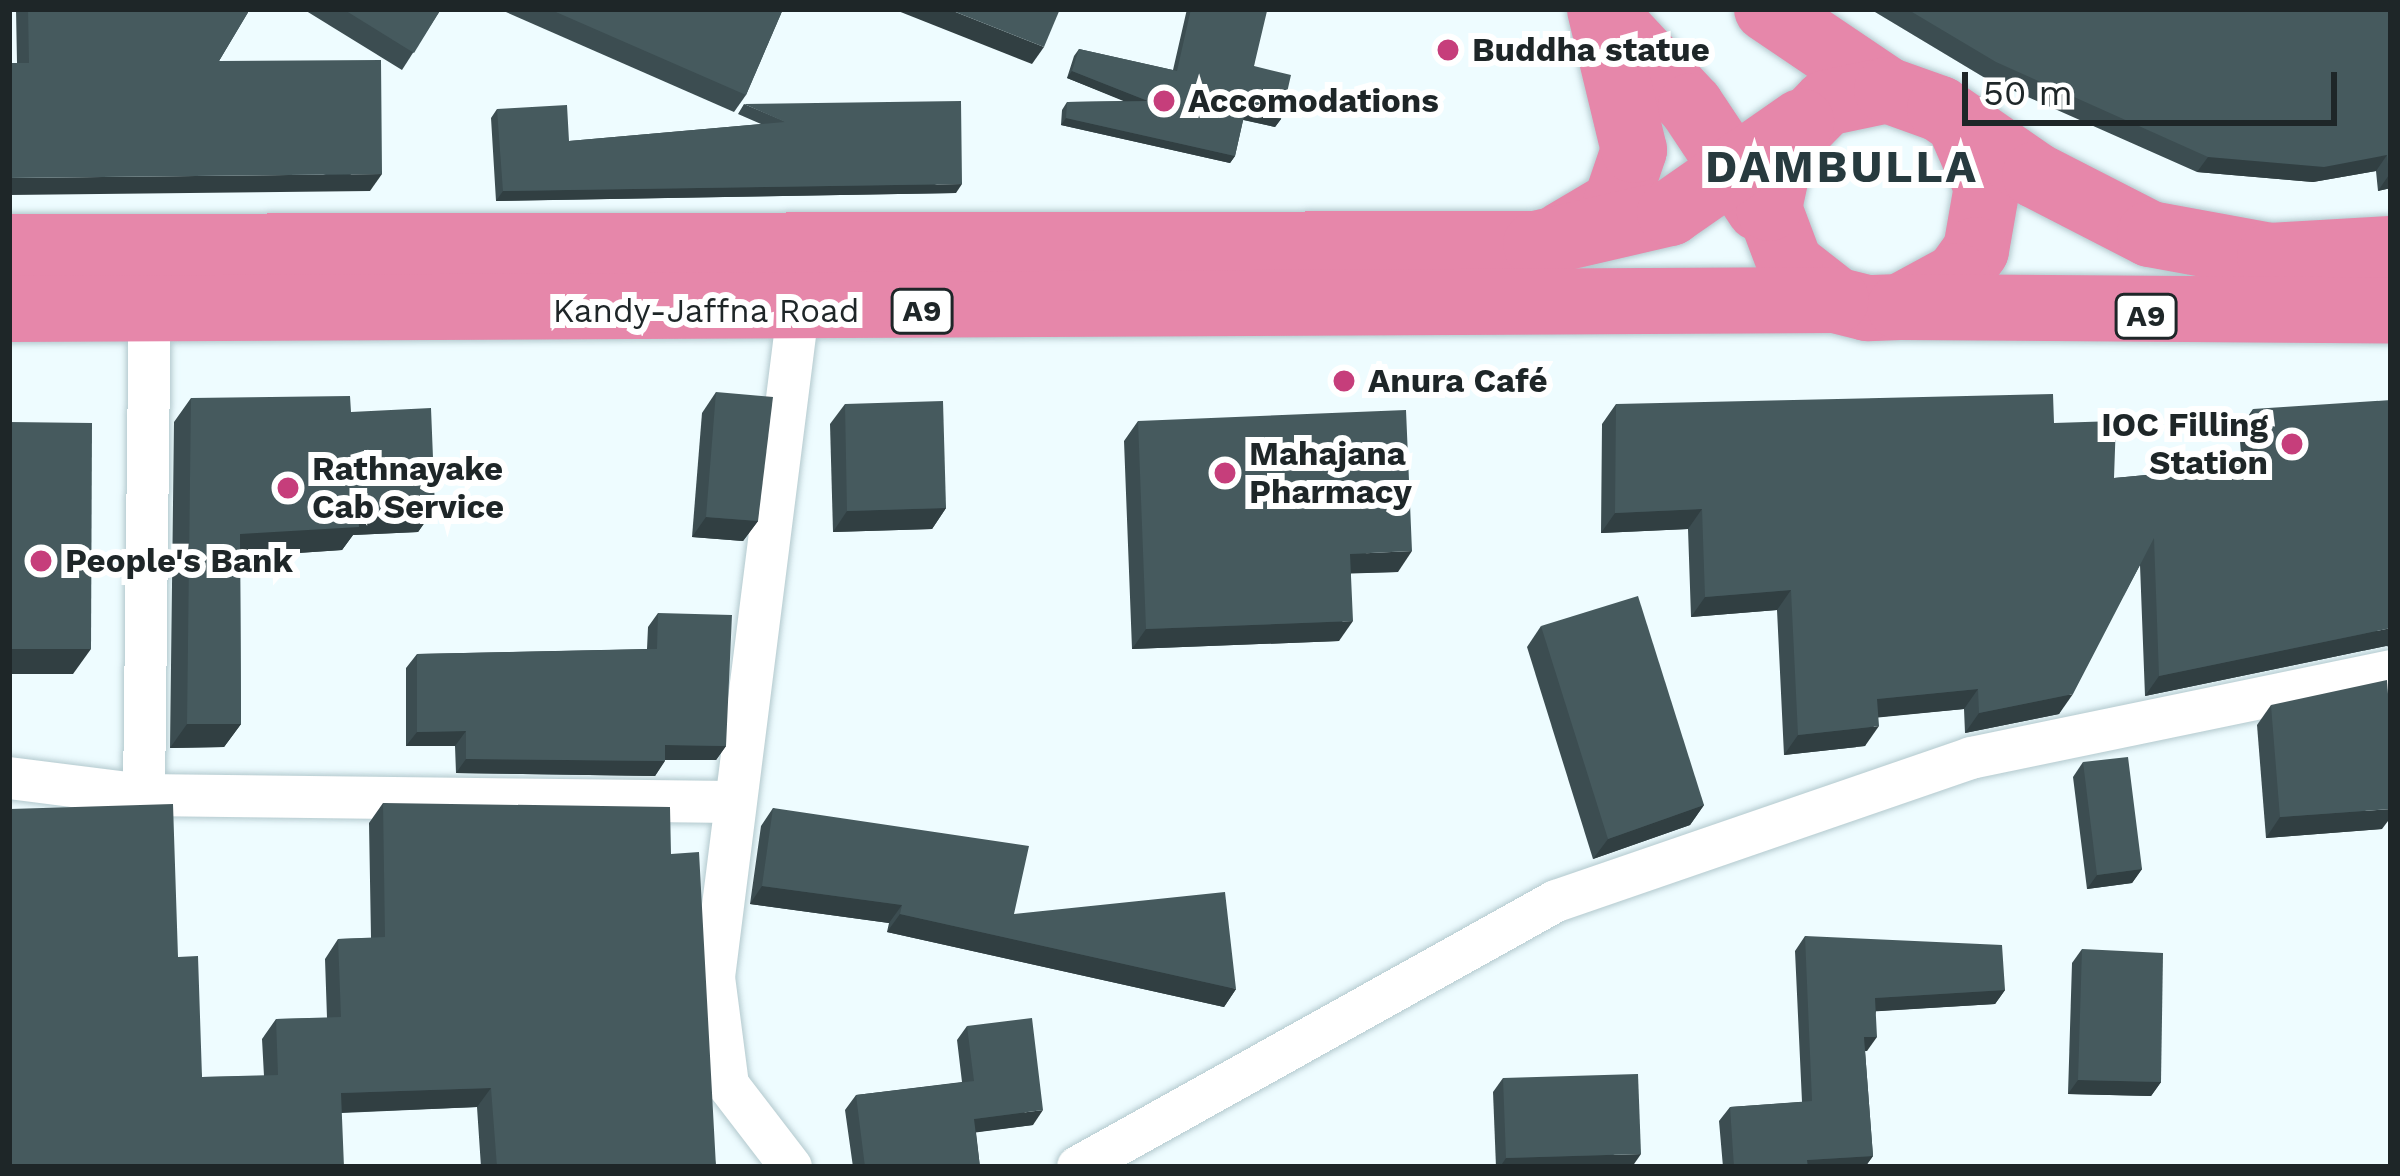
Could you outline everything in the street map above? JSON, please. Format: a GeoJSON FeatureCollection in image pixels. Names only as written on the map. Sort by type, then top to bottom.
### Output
{"type":"FeatureCollection","features":[{"type":"Feature","properties":{"kind":"highway"},"geometry":{"type":"LineString","coordinates":[[1600,9],[1738,173],[1776,237],[1836,300],[1900,307],[1931,296],[1976,250],[1987,187],[1961,128]]}},
{"type":"Feature","properties":{"kind":"highway"},"geometry":{"type":"LineString","coordinates":[[1536,244],[1606,213],[1631,166],[1634,135],[1600,9]]}},
{"type":"Feature","properties":{"kind":"highway"},"geometry":{"type":"LineString","coordinates":[[1767,9],[1887,90],[2150,234],[2270,256],[2391,249]]}},
{"type":"Feature","properties":{"kind":"highway"},"geometry":{"type":"LineString","coordinates":[[1776,237],[1771,178],[1801,122],[1841,97],[1887,90]]}},
{"type":"Feature","properties":{"kind":"highway","name":"Kandy-Jaffna Road"},"geometry":{"type":"LineString","coordinates":[[9,309],[149,278],[1536,244],[1670,213],[1738,173],[1801,122]]}},
{"type":"Feature","properties":{"kind":"highway","name":"Kandy-Jaffna Road"},"geometry":{"type":"LineString","coordinates":[[9,247],[149,278],[798,311],[1836,300]]}},
{"type":"Feature","properties":{"kind":"highway","name":"A9"},"geometry":{"type":"LineString","coordinates":[[1900,307],[2391,312]]}},
{"type":"Feature","properties":{"kind":"street"},"geometry":{"type":"LineString","coordinates":[[144,795],[149,278]]}},
{"type":"Feature","properties":{"kind":"street"},"geometry":{"type":"LineString","coordinates":[[791,1167],[728,1085],[718,1052],[714,977],[798,311]]}},
{"type":"Feature","properties":{"kind":"street"},"geometry":{"type":"LineString","coordinates":[[1078,1167],[1556,902],[1971,758],[2391,671]]}},
{"type":"Feature","properties":{"kind":"street"},"geometry":{"type":"LineString","coordinates":[[9,778],[144,795],[734,802]]}},
{"type":"Feature","properties":{"kind":"building"},"geometry":{"type":"Polygon","coordinates":[[[28,9],[250,9],[219,61],[381,60],[382,174],[9,178],[9,63],[29,63],[28,9]]]}},
{"type":"Feature","properties":{"kind":"building"},"geometry":{"type":"Polygon","coordinates":[[[343,9],[441,9],[414,53],[343,9]]]}},
{"type":"Feature","properties":{"kind":"building"},"geometry":{"type":"Polygon","coordinates":[[[549,9],[783,9],[746,95],[549,9]]]}},
{"type":"Feature","properties":{"kind":"building"},"geometry":{"type":"Polygon","coordinates":[[[948,9],[1060,9],[1044,47],[948,9]]]}},
{"type":"Feature","properties":{"kind":"building","name":"Accomodations"},"geometry":{"type":"Polygon","coordinates":[[[1191,9],[1267,11],[1254,66],[1291,75],[1281,119],[1245,112],[1235,156],[1066,118],[1067,102],[1148,101],[1072,71],[1079,49],[1177,71],[1191,9]]]}},
{"type":"Feature","properties":{"kind":"building"},"geometry":{"type":"Polygon","coordinates":[[[1907,9],[2391,9],[2391,175],[2387,155],[2324,167],[2208,157],[1996,62],[1907,9]]]}},
{"type":"Feature","properties":{"kind":"building"},"geometry":{"type":"Polygon","coordinates":[[[961,101],[962,184],[503,191],[497,109],[567,105],[569,141],[785,122],[744,104],[961,101]]]}},
{"type":"Feature","properties":{"kind":"building"},"geometry":{"type":"Polygon","coordinates":[[[716,392],[773,397],[758,521],[706,517],[716,392]]]}},
{"type":"Feature","properties":{"kind":"building"},"geometry":{"type":"Polygon","coordinates":[[[2053,394],[2054,423],[2116,421],[2114,478],[2258,464],[2253,409],[2391,400],[2391,628],[2159,676],[2154,538],[2073,694],[1979,713],[1978,689],[1877,699],[1879,726],[1798,735],[1791,590],[1705,597],[1702,509],[1615,513],[1616,404],[2053,394]]]}},
{"type":"Feature","properties":{"kind":"building"},"geometry":{"type":"Polygon","coordinates":[[[350,396],[351,412],[431,408],[435,508],[358,512],[359,527],[240,534],[241,724],[187,724],[191,398],[350,396]]]}},
{"type":"Feature","properties":{"kind":"building"},"geometry":{"type":"Polygon","coordinates":[[[943,401],[946,508],[847,511],[845,404],[943,401]]]}},
{"type":"Feature","properties":{"kind":"building"},"geometry":{"type":"Polygon","coordinates":[[[1406,410],[1412,551],[1350,554],[1353,621],[1146,629],[1138,421],[1406,410]]]}},
{"type":"Feature","properties":{"kind":"building","name":"People's Bank"},"geometry":{"type":"Polygon","coordinates":[[[9,422],[92,423],[91,649],[9,649],[9,422]]]}},
{"type":"Feature","properties":{"kind":"building"},"geometry":{"type":"Polygon","coordinates":[[[1638,596],[1704,805],[1608,839],[1541,626],[1638,596]]]}},
{"type":"Feature","properties":{"kind":"building"},"geometry":{"type":"Polygon","coordinates":[[[658,613],[732,615],[726,746],[665,745],[665,761],[466,759],[466,731],[417,732],[417,654],[657,649],[658,613]]]}},
{"type":"Feature","properties":{"kind":"building"},"geometry":{"type":"Polygon","coordinates":[[[2387,680],[2391,809],[2280,817],[2271,705],[2387,680]]]}},
{"type":"Feature","properties":{"kind":"building"},"geometry":{"type":"Polygon","coordinates":[[[2128,757],[2142,869],[2097,875],[2083,762],[2128,757]]]}},
{"type":"Feature","properties":{"kind":"building"},"geometry":{"type":"Polygon","coordinates":[[[9,790],[10,809],[173,804],[178,957],[198,956],[202,1077],[278,1075],[276,1019],[341,1017],[338,939],[385,937],[383,803],[670,807],[671,854],[699,852],[716,1167],[497,1167],[491,1088],[341,1093],[344,1167],[9,1167],[9,790]]]}},
{"type":"Feature","properties":{"kind":"building"},"geometry":{"type":"Polygon","coordinates":[[[773,808],[1029,846],[1014,914],[1225,892],[1236,989],[900,914],[902,905],[762,886],[773,808]]]}},
{"type":"Feature","properties":{"kind":"building"},"geometry":{"type":"Polygon","coordinates":[[[1805,936],[2002,945],[2005,990],[1875,998],[1877,1037],[1864,1037],[1873,1156],[1807,1160],[1808,1167],[1734,1167],[1730,1107],[1812,1101],[1805,936]]]}},
{"type":"Feature","properties":{"kind":"building"},"geometry":{"type":"Polygon","coordinates":[[[2082,949],[2163,953],[2161,1082],[2078,1080],[2082,949]]]}},
{"type":"Feature","properties":{"kind":"building"},"geometry":{"type":"Polygon","coordinates":[[[1032,1018],[1043,1110],[974,1119],[980,1167],[865,1167],[856,1095],[974,1081],[967,1026],[1032,1018]]]}},
{"type":"Feature","properties":{"kind":"building"},"geometry":{"type":"Polygon","coordinates":[[[1638,1074],[1641,1154],[1506,1158],[1503,1078],[1638,1074]]]}},
{"type":"Feature","properties":{"kind":"place","name":"Buddha statue"},"geometry":{"type":"Point","coordinates":[1448,50]}},
{"type":"Feature","properties":{"kind":"place","name":"Accomodations"},"geometry":{"type":"Point","coordinates":[1164,101]}},
{"type":"Feature","properties":{"kind":"place","name":"Anura Café"},"geometry":{"type":"Point","coordinates":[1344,381]}},
{"type":"Feature","properties":{"kind":"place","name":"IOC Filling Station"},"geometry":{"type":"Point","coordinates":[2292,444]}},
{"type":"Feature","properties":{"kind":"place","name":"Mahajana Pharmacy"},"geometry":{"type":"Point","coordinates":[1225,473]}},
{"type":"Feature","properties":{"kind":"place","name":"Rathnayake Cab Service"},"geometry":{"type":"Point","coordinates":[288,488]}},
{"type":"Feature","properties":{"kind":"place","name":"People's Bank"},"geometry":{"type":"Point","coordinates":[41,561]}},
{"type":"Feature","properties":{"kind":"district","name":"DAMBULLA"},"geometry":{"type":"Point","coordinates":[1842,167]}}]}
